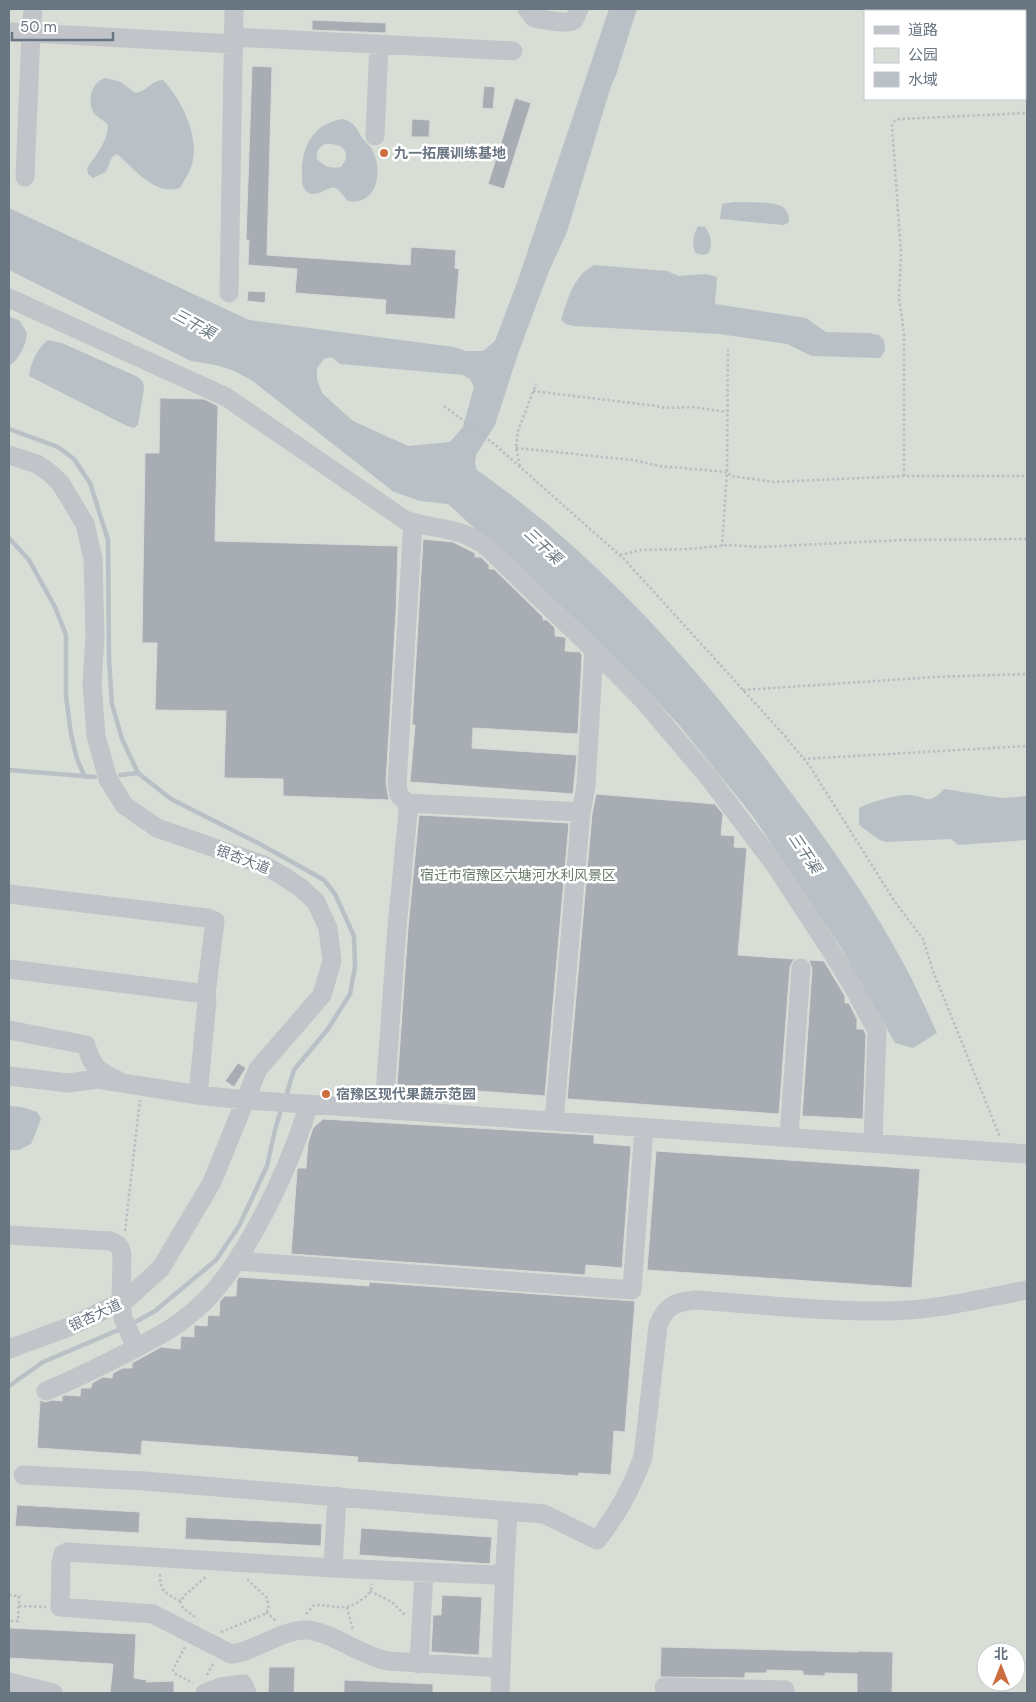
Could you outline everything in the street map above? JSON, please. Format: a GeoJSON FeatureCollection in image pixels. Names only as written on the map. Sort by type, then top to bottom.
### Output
{"type":"FeatureCollection","features":[{"type":"Feature","properties":{"kind":"street"},"geometry":{"type":"LineString","coordinates":[[25,177],[33,9]]}},
{"type":"Feature","properties":{"kind":"street"},"geometry":{"type":"LineString","coordinates":[[229,293],[234,9]]}},
{"type":"Feature","properties":{"kind":"street"},"geometry":{"type":"LineString","coordinates":[[527,9],[534,18],[570,22],[575,19],[579,9]]}},
{"type":"Feature","properties":{"kind":"street"},"geometry":{"type":"LineString","coordinates":[[9,32],[513,51]]}},
{"type":"Feature","properties":{"kind":"street"},"geometry":{"type":"LineString","coordinates":[[375,136],[379,45]]}},
{"type":"Feature","properties":{"kind":"street"},"geometry":{"type":"LineString","coordinates":[[9,298],[226,397],[405,520],[458,531],[474,537],[488,547],[594,650],[644,701],[710,779],[775,866],[852,985],[877,1031],[873,1143]]}},
{"type":"Feature","properties":{"kind":"street","name":"银杏大道"},"geometry":{"type":"LineString","coordinates":[[9,455],[37,464],[50,473],[61,484],[85,524],[94,560],[95,636],[92,684],[96,736],[108,779],[124,805],[157,828],[264,865],[283,876],[316,902],[328,928],[332,961],[322,995],[258,1069],[250,1100],[212,1182],[161,1268],[127,1299],[69,1327],[9,1349]]}},
{"type":"Feature","properties":{"kind":"street"},"geometry":{"type":"LineString","coordinates":[[384,1109],[397,928],[408,812],[407,803],[399,795],[397,784],[413,523]]}},
{"type":"Feature","properties":{"kind":"street"},"geometry":{"type":"LineString","coordinates":[[554,1121],[581,812],[586,786],[594,650]]}},
{"type":"Feature","properties":{"kind":"street"},"geometry":{"type":"LineString","coordinates":[[407,803],[581,812]]}},
{"type":"Feature","properties":{"kind":"street"},"geometry":{"type":"LineString","coordinates":[[9,894],[208,918],[215,921],[206,994],[207,1001],[198,1095]]}},
{"type":"Feature","properties":{"kind":"street"},"geometry":{"type":"LineString","coordinates":[[9,968],[206,994]]}},
{"type":"Feature","properties":{"kind":"street"},"geometry":{"type":"LineString","coordinates":[[789,1138],[801,968]]}},
{"type":"Feature","properties":{"kind":"street"},"geometry":{"type":"LineString","coordinates":[[9,1030],[86,1045],[90,1059],[102,1074],[134,1086]]}},
{"type":"Feature","properties":{"kind":"street"},"geometry":{"type":"LineString","coordinates":[[9,1076],[68,1083],[97,1079],[198,1095],[250,1100],[1027,1154]]}},
{"type":"Feature","properties":{"kind":"street"},"geometry":{"type":"LineString","coordinates":[[129,1334],[157,1337],[189,1316],[221,1284],[237,1261],[283,1175],[299,1138],[303,1103]]}},
{"type":"Feature","properties":{"kind":"street"},"geometry":{"type":"LineString","coordinates":[[237,1261],[632,1290],[644,1128]]}},
{"type":"Feature","properties":{"kind":"street"},"geometry":{"type":"LineString","coordinates":[[9,1235],[110,1241],[118,1244],[122,1248],[121,1302],[129,1334]]}},
{"type":"Feature","properties":{"kind":"street"},"geometry":{"type":"LineString","coordinates":[[23,1475],[144,1481],[544,1514],[597,1540],[617,1512],[636,1478],[643,1457],[658,1326],[661,1317],[669,1308],[680,1302],[695,1300],[850,1311],[885,1311],[958,1304],[1027,1290]]}},
{"type":"Feature","properties":{"kind":"street"},"geometry":{"type":"LineString","coordinates":[[46,1391],[104,1365],[129,1334]]}},
{"type":"Feature","properties":{"kind":"street"},"geometry":{"type":"LineString","coordinates":[[333,1568],[337,1496]]}},
{"type":"Feature","properties":{"kind":"street"},"geometry":{"type":"LineString","coordinates":[[500,1693],[508,1511]]}},
{"type":"Feature","properties":{"kind":"street"},"geometry":{"type":"LineString","coordinates":[[245,1689],[227,1652],[153,1614],[60,1607],[63,1554],[67,1552],[333,1568],[494,1575],[503,1571],[505,1567]]}},
{"type":"Feature","properties":{"kind":"street"},"geometry":{"type":"LineString","coordinates":[[418,1664],[424,1572]]}},
{"type":"Feature","properties":{"kind":"street"},"geometry":{"type":"LineString","coordinates":[[227,1652],[298,1631],[317,1631],[379,1660],[501,1668]]}},
{"type":"Feature","properties":{"kind":"street"},"geometry":{"type":"LineString","coordinates":[[9,1682],[53,1693]]}},
{"type":"Feature","properties":{"kind":"street"},"geometry":{"type":"LineString","coordinates":[[201,1687],[245,1689]]}},
{"type":"Feature","properties":{"kind":"street"},"geometry":{"type":"LineString","coordinates":[[664,1687],[785,1690],[785,1693]]}},
{"type":"Feature","properties":{"kind":"path"},"geometry":{"type":"LineString","coordinates":[[904,476],[904,334],[899,297],[901,254],[892,125],[895,120],[900,118],[1027,113]]}},
{"type":"Feature","properties":{"kind":"path"},"geometry":{"type":"LineString","coordinates":[[722,546],[727,472],[728,349]]}},
{"type":"Feature","properties":{"kind":"path"},"geometry":{"type":"LineString","coordinates":[[520,468],[516,448],[518,431],[536,384]]}},
{"type":"Feature","properties":{"kind":"path"},"geometry":{"type":"LineString","coordinates":[[534,390],[666,408],[692,407],[727,412]]}},
{"type":"Feature","properties":{"kind":"path"},"geometry":{"type":"LineString","coordinates":[[444,406],[493,443],[620,555],[804,759],[895,902],[923,939],[934,972],[1007,1152]]}},
{"type":"Feature","properties":{"kind":"path"},"geometry":{"type":"LineString","coordinates":[[516,448],[633,460],[659,466],[727,472],[731,476],[774,482],[904,476],[1027,476]]}},
{"type":"Feature","properties":{"kind":"path"},"geometry":{"type":"LineString","coordinates":[[620,555],[641,550],[722,546],[759,548],[902,540],[1027,540]]}},
{"type":"Feature","properties":{"kind":"path"},"geometry":{"type":"LineString","coordinates":[[743,690],[935,677],[1027,674]]}},
{"type":"Feature","properties":{"kind":"path"},"geometry":{"type":"LineString","coordinates":[[804,759],[1027,746]]}},
{"type":"Feature","properties":{"kind":"path"},"geometry":{"type":"LineString","coordinates":[[122,1255],[139,1119],[134,1086]]}},
{"type":"Feature","properties":{"kind":"path"},"geometry":{"type":"LineString","coordinates":[[161,1557],[160,1585],[166,1594],[180,1601],[184,1608],[200,1620],[173,1670],[174,1673],[201,1687],[227,1652]]}},
{"type":"Feature","properties":{"kind":"path"},"geometry":{"type":"LineString","coordinates":[[180,1601],[199,1582],[231,1562],[267,1598],[269,1609],[265,1614],[226,1630],[216,1631]]}},
{"type":"Feature","properties":{"kind":"path"},"geometry":{"type":"LineString","coordinates":[[298,1631],[306,1615],[314,1605],[347,1607],[363,1599],[370,1591],[372,1570]]}},
{"type":"Feature","properties":{"kind":"path"},"geometry":{"type":"LineString","coordinates":[[370,1591],[392,1602],[404,1613],[411,1627],[420,1632]]}},
{"type":"Feature","properties":{"kind":"path"},"geometry":{"type":"LineString","coordinates":[[9,1595],[19,1596],[18,1621],[9,1621]]}},
{"type":"Feature","properties":{"kind":"path"},"geometry":{"type":"LineString","coordinates":[[19,1606],[60,1607]]}},
{"type":"Feature","properties":{"kind":"path"},"geometry":{"type":"LineString","coordinates":[[347,1607],[353,1632]]}},
{"type":"Feature","properties":{"kind":"green space","name":"宿迁市宿豫区六塘河水利风景区"},"geometry":{"type":"Polygon","coordinates":[[[9,9],[1027,9],[1027,1693],[9,1693],[9,9]]]}},
{"type":"Feature","properties":{"kind":"water","name":"三干渠"},"geometry":{"type":"Polygon","coordinates":[[[609,9],[637,9],[611,86],[567,232],[549,271],[518,354],[495,425],[476,455],[475,463],[477,470],[566,540],[648,619],[723,704],[792,794],[838,857],[867,901],[894,946],[918,992],[937,1033],[913,1048],[895,1043],[840,946],[752,815],[679,725],[587,631],[448,504],[420,501],[394,492],[254,382],[224,367],[191,361],[9,270],[9,208],[249,320],[454,347],[466,351],[483,351],[495,341],[518,280],[609,9]],[[331,357],[324,359],[317,368],[317,379],[322,393],[353,421],[408,446],[450,442],[463,427],[474,387],[470,379],[463,375],[340,364],[331,357]]]}},
{"type":"Feature","properties":{"kind":"water"},"geometry":{"type":"Polygon","coordinates":[[[105,78],[121,82],[135,93],[143,91],[155,82],[163,80],[176,96],[190,127],[194,149],[191,166],[180,188],[162,188],[153,185],[117,154],[112,157],[106,172],[93,178],[88,174],[87,168],[106,137],[108,125],[94,114],[91,107],[94,87],[105,78]]]}},
{"type":"Feature","properties":{"kind":"water"},"geometry":{"type":"Polygon","coordinates":[[[342,119],[353,124],[373,151],[376,159],[377,177],[375,186],[366,198],[358,201],[348,201],[335,188],[313,194],[306,191],[303,187],[303,162],[307,145],[317,131],[332,122],[342,119]],[[325,144],[319,148],[317,159],[328,167],[341,167],[346,159],[343,148],[337,145],[325,144]]]}},
{"type":"Feature","properties":{"kind":"water"},"geometry":{"type":"Polygon","coordinates":[[[734,202],[762,203],[783,207],[786,210],[789,222],[784,225],[720,219],[722,204],[734,202]]]}},
{"type":"Feature","properties":{"kind":"water"},"geometry":{"type":"Polygon","coordinates":[[[698,226],[705,227],[711,240],[709,253],[703,255],[695,253],[694,249],[695,233],[698,226]]]}},
{"type":"Feature","properties":{"kind":"water"},"geometry":{"type":"Polygon","coordinates":[[[594,265],[667,271],[679,276],[706,274],[717,277],[715,304],[806,318],[826,332],[879,335],[884,340],[885,351],[880,358],[812,356],[787,344],[719,334],[573,326],[566,324],[561,320],[572,289],[581,275],[594,265]]]}},
{"type":"Feature","properties":{"kind":"water"},"geometry":{"type":"Polygon","coordinates":[[[9,316],[20,321],[27,333],[21,352],[9,366],[9,316]]]}},
{"type":"Feature","properties":{"kind":"water"},"geometry":{"type":"Polygon","coordinates":[[[48,340],[62,343],[138,377],[143,382],[144,389],[138,425],[134,428],[127,426],[29,376],[35,356],[48,340]]]}},
{"type":"Feature","properties":{"kind":"water"},"geometry":{"type":"Polygon","coordinates":[[[944,789],[1002,798],[1027,796],[1027,840],[958,845],[951,839],[886,842],[878,839],[859,825],[859,808],[884,799],[904,795],[930,799],[934,798],[944,789]]]}},
{"type":"Feature","properties":{"kind":"water"},"geometry":{"type":"Polygon","coordinates":[[[9,1106],[22,1107],[37,1112],[41,1119],[31,1144],[19,1150],[9,1150],[9,1106]]]}},
{"type":"Feature","properties":{"kind":"building"},"geometry":{"type":"Polygon","coordinates":[[[312,20],[386,23],[386,33],[312,30],[312,20]]]}},
{"type":"Feature","properties":{"kind":"building"},"geometry":{"type":"Polygon","coordinates":[[[252,66],[272,67],[267,255],[410,265],[411,247],[456,250],[455,268],[459,269],[455,319],[385,314],[386,300],[295,293],[297,269],[248,265],[249,240],[246,240],[252,66]]]}},
{"type":"Feature","properties":{"kind":"building"},"geometry":{"type":"Polygon","coordinates":[[[484,86],[495,87],[493,109],[482,108],[484,86]]]}},
{"type":"Feature","properties":{"kind":"building"},"geometry":{"type":"Polygon","coordinates":[[[515,98],[531,103],[504,189],[488,184],[515,98]]]}},
{"type":"Feature","properties":{"kind":"building"},"geometry":{"type":"Polygon","coordinates":[[[412,119],[430,120],[429,137],[411,137],[412,119]]]}},
{"type":"Feature","properties":{"kind":"building"},"geometry":{"type":"Polygon","coordinates":[[[248,291],[266,292],[265,303],[247,301],[248,291]]]}},
{"type":"Feature","properties":{"kind":"building"},"geometry":{"type":"Polygon","coordinates":[[[160,398],[204,399],[218,406],[215,541],[398,546],[386,783],[389,800],[283,796],[283,779],[224,778],[226,711],[155,710],[157,643],[142,643],[143,575],[145,453],[159,453],[160,398]]]}},
{"type":"Feature","properties":{"kind":"building"},"geometry":{"type":"Polygon","coordinates":[[[423,539],[453,542],[475,553],[475,557],[481,557],[489,565],[489,569],[494,569],[543,617],[543,620],[547,620],[555,628],[555,636],[566,639],[565,651],[580,652],[582,655],[578,734],[473,728],[472,748],[577,755],[573,794],[410,782],[415,725],[412,725],[423,539]]]}},
{"type":"Feature","properties":{"kind":"building"},"geometry":{"type":"Polygon","coordinates":[[[596,794],[715,804],[723,814],[721,835],[735,836],[734,847],[747,848],[738,955],[794,959],[790,967],[779,1114],[567,1099],[592,814],[596,794]]]}},
{"type":"Feature","properties":{"kind":"building"},"geometry":{"type":"Polygon","coordinates":[[[419,815],[569,823],[545,1096],[397,1085],[408,928],[419,815]]]}},
{"type":"Feature","properties":{"kind":"building"},"geometry":{"type":"Polygon","coordinates":[[[809,960],[824,961],[845,996],[845,1003],[849,1003],[857,1019],[857,1029],[863,1029],[866,1034],[863,1119],[802,1116],[812,969],[809,960]]]}},
{"type":"Feature","properties":{"kind":"building"},"geometry":{"type":"Polygon","coordinates":[[[238,1063],[246,1068],[234,1087],[225,1081],[238,1063]]]}},
{"type":"Feature","properties":{"kind":"building"},"geometry":{"type":"Polygon","coordinates":[[[323,1119],[594,1135],[594,1143],[631,1146],[622,1268],[586,1265],[585,1275],[291,1254],[297,1171],[298,1168],[306,1168],[308,1143],[313,1128],[323,1119]]]}},
{"type":"Feature","properties":{"kind":"building"},"geometry":{"type":"Polygon","coordinates":[[[656,1151],[920,1169],[912,1288],[647,1270],[656,1151]]]}},
{"type":"Feature","properties":{"kind":"building"},"geometry":{"type":"Polygon","coordinates":[[[239,1277],[369,1286],[369,1282],[635,1301],[625,1432],[614,1431],[611,1475],[579,1473],[578,1476],[357,1462],[358,1457],[142,1441],[141,1455],[37,1448],[40,1400],[45,1402],[53,1400],[62,1401],[62,1396],[65,1395],[80,1396],[81,1388],[91,1388],[92,1383],[103,1377],[112,1378],[113,1373],[123,1368],[132,1368],[132,1363],[161,1347],[180,1349],[181,1336],[194,1337],[194,1325],[207,1326],[208,1315],[219,1316],[220,1301],[225,1296],[236,1296],[237,1280],[239,1277]]]}},
{"type":"Feature","properties":{"kind":"building"},"geometry":{"type":"Polygon","coordinates":[[[17,1505],[140,1512],[139,1533],[15,1526],[17,1505]]]}},
{"type":"Feature","properties":{"kind":"building"},"geometry":{"type":"Polygon","coordinates":[[[186,1517],[322,1524],[321,1546],[185,1539],[186,1517]]]}},
{"type":"Feature","properties":{"kind":"building"},"geometry":{"type":"Polygon","coordinates":[[[361,1528],[492,1537],[490,1564],[359,1555],[361,1528]]]}},
{"type":"Feature","properties":{"kind":"building"},"geometry":{"type":"Polygon","coordinates":[[[442,1595],[482,1597],[479,1655],[431,1652],[433,1615],[441,1615],[442,1595]]]}},
{"type":"Feature","properties":{"kind":"building"},"geometry":{"type":"Polygon","coordinates":[[[9,1628],[136,1634],[134,1678],[147,1680],[146,1682],[174,1681],[174,1693],[110,1693],[113,1664],[9,1658],[9,1628]]]}},
{"type":"Feature","properties":{"kind":"building"},"geometry":{"type":"Polygon","coordinates":[[[661,1647],[893,1652],[892,1693],[857,1693],[857,1674],[825,1673],[825,1676],[803,1675],[803,1671],[767,1670],[767,1673],[745,1673],[745,1678],[660,1677],[661,1647]]]}},
{"type":"Feature","properties":{"kind":"building"},"geometry":{"type":"Polygon","coordinates":[[[269,1667],[295,1667],[294,1693],[268,1693],[269,1667]]]}},
{"type":"Feature","properties":{"kind":"building"},"geometry":{"type":"Polygon","coordinates":[[[344,1680],[433,1684],[433,1693],[344,1693],[344,1680]]]}},
{"type":"Feature","properties":{"kind":"waterway"},"geometry":{"type":"LineString","coordinates":[[9,429],[58,447],[74,459],[90,483],[108,540],[109,660],[112,704],[122,739],[138,773],[171,799],[260,844],[324,880],[335,894],[354,936],[355,967],[350,994],[328,1029],[294,1070],[285,1099]]}},
{"type":"Feature","properties":{"kind":"waterway"},"geometry":{"type":"LineString","coordinates":[[9,538],[29,560],[55,607],[66,635],[66,696],[71,734],[77,759],[85,777]]}},
{"type":"Feature","properties":{"kind":"waterway"},"geometry":{"type":"LineString","coordinates":[[9,770],[95,777]]}},
{"type":"Feature","properties":{"kind":"waterway"},"geometry":{"type":"LineString","coordinates":[[120,775],[138,773]]}},
{"type":"Feature","properties":{"kind":"waterway"},"geometry":{"type":"LineString","coordinates":[[130,1325],[155,1311],[216,1260],[239,1226],[267,1166],[282,1106]]}},
{"type":"Feature","properties":{"kind":"waterway"},"geometry":{"type":"LineString","coordinates":[[9,1386],[43,1362],[123,1328]]}},
{"type":"Feature","properties":{"kind":"place","name":"九一拓展训练基地"},"geometry":{"type":"Point","coordinates":[384,153]}},
{"type":"Feature","properties":{"kind":"place","name":"宿豫区现代果蔬示范园"},"geometry":{"type":"Point","coordinates":[326,1094]}}]}
